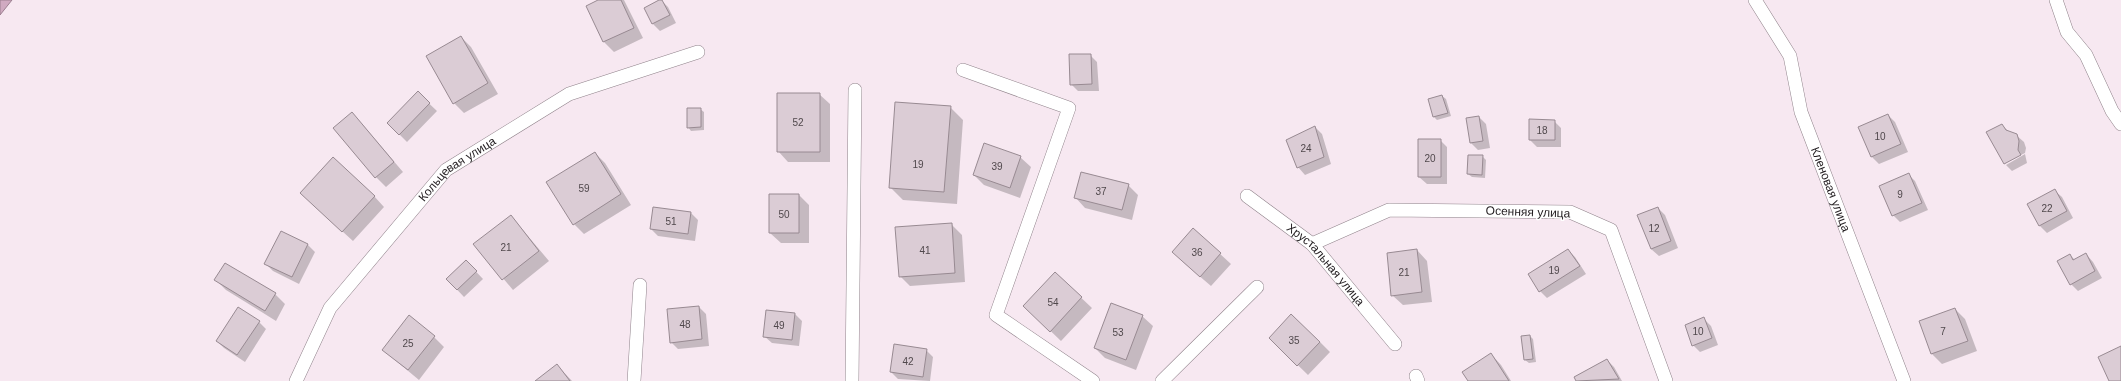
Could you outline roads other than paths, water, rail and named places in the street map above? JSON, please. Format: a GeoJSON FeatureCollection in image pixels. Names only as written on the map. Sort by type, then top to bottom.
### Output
{"type":"FeatureCollection","features":[{"type":"Feature","properties":{"kind":"street","name":"Кленовая улица"},"geometry":{"type":"LineString","coordinates":[[1755,0],[1790,56],[1801,112],[1904,381]]}},
{"type":"Feature","properties":{"kind":"street"},"geometry":{"type":"LineString","coordinates":[[2056,0],[2067,32],[2086,55],[2112,110],[2121,124]]}},
{"type":"Feature","properties":{"kind":"street","name":"Кольцевая улица"},"geometry":{"type":"LineString","coordinates":[[296,381],[330,308],[446,170],[569,94],[698,52]]}},
{"type":"Feature","properties":{"kind":"street"},"geometry":{"type":"LineString","coordinates":[[963,70],[1069,108],[996,315],[1093,381]]}},
{"type":"Feature","properties":{"kind":"street"},"geometry":{"type":"LineString","coordinates":[[852,381],[855,90]]}},
{"type":"Feature","properties":{"kind":"street","name":"Хрустальная улица"},"geometry":{"type":"LineString","coordinates":[[1247,196],[1312,244],[1395,344]]}},
{"type":"Feature","properties":{"kind":"street","name":"Осенняя улица"},"geometry":{"type":"LineString","coordinates":[[1312,244],[1389,210],[1570,212],[1611,230],[1666,381]]}},
{"type":"Feature","properties":{"kind":"street"},"geometry":{"type":"LineString","coordinates":[[634,381],[640,285]]}},
{"type":"Feature","properties":{"kind":"street"},"geometry":{"type":"LineString","coordinates":[[1162,381],[1257,287]]}}]}
